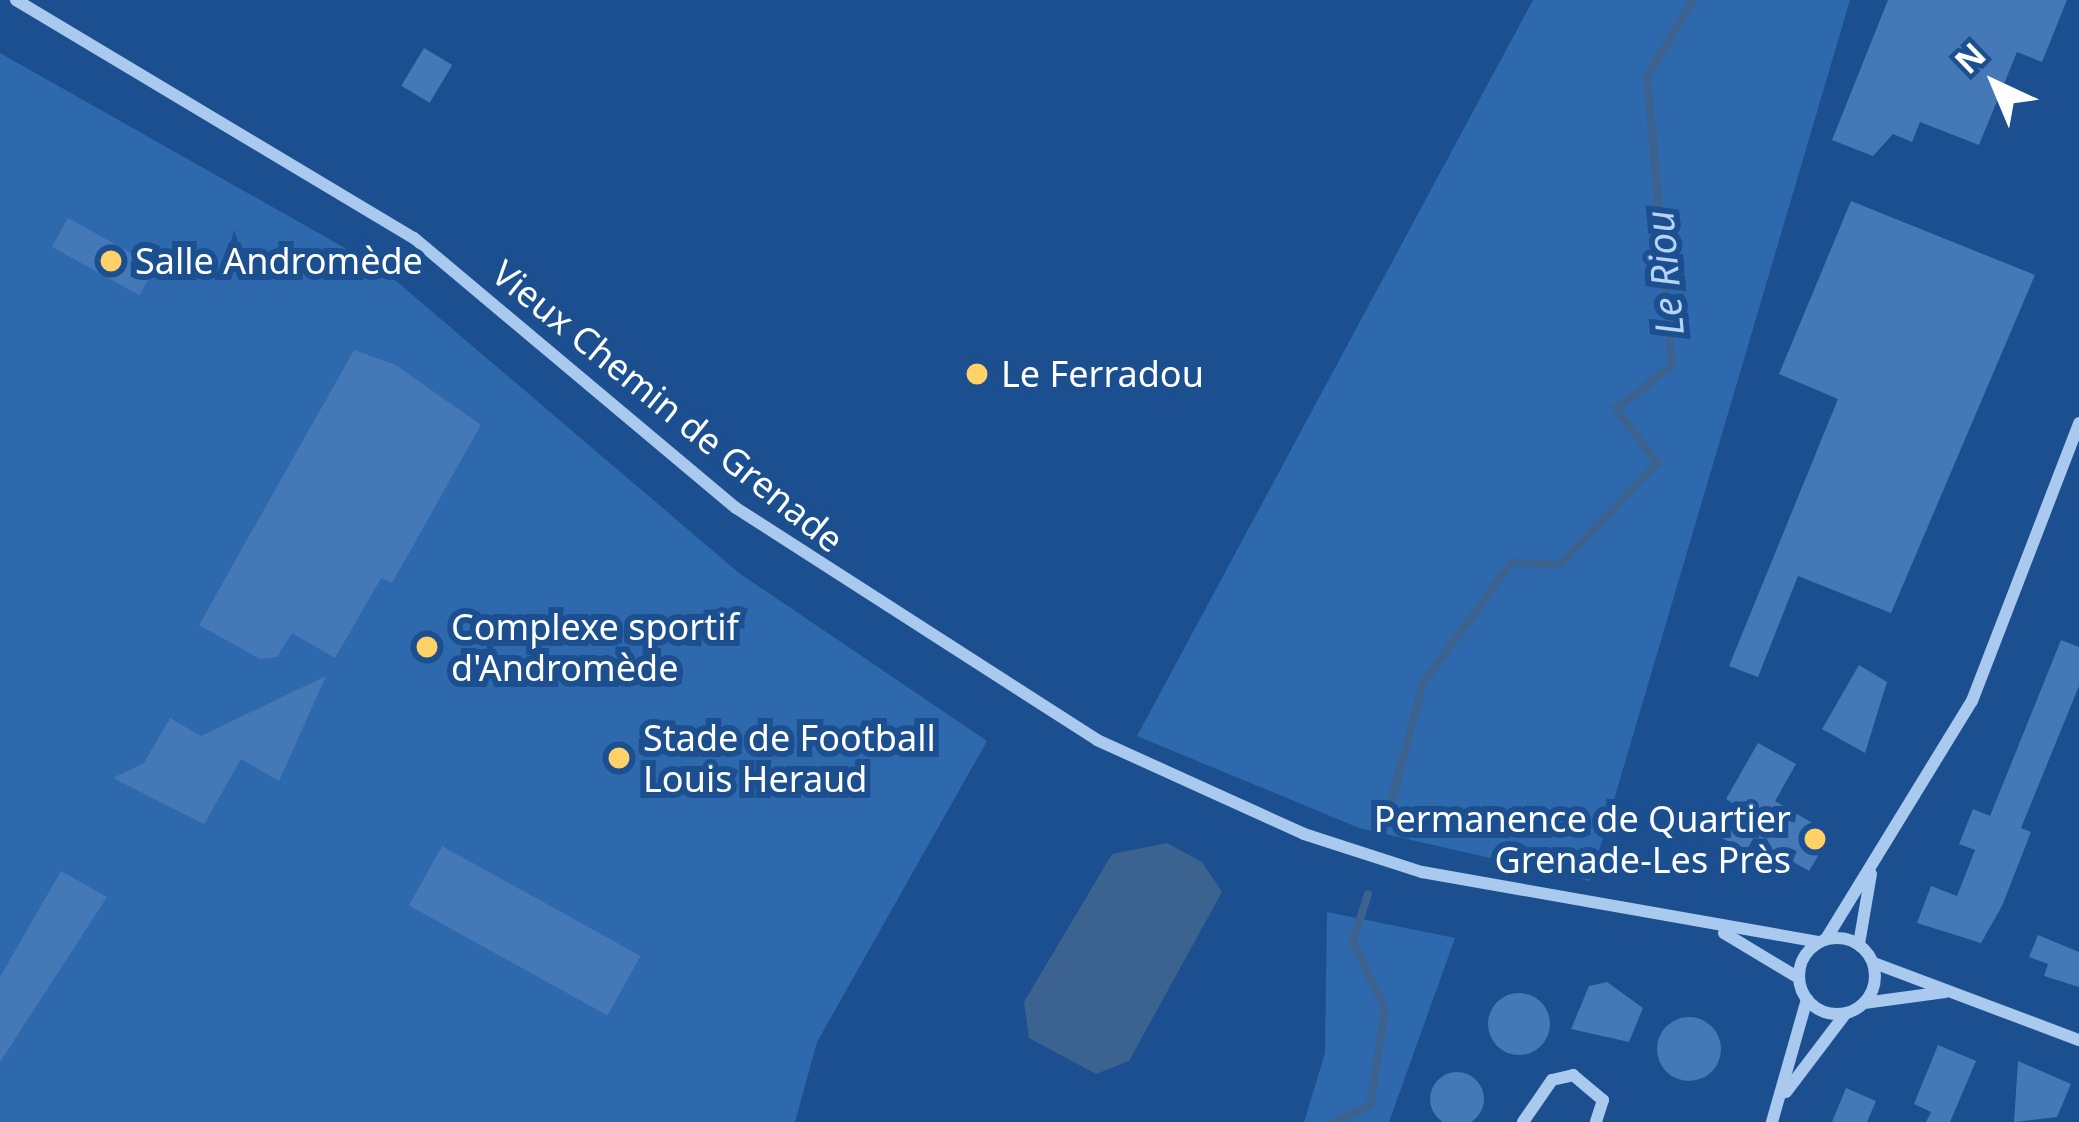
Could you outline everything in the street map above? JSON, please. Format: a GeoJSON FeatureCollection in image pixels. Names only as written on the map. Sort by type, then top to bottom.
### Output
{"type":"FeatureCollection","features":[{"type":"Feature","properties":{"kind":"street","name":"Vieux Chemin de Grenade"},"geometry":{"type":"LineString","coordinates":[[16,0],[413,238],[736,508],[1097,740],[1362,854],[1718,929],[1822,941]]}},
{"type":"Feature","properties":{"kind":"street"},"geometry":{"type":"LineString","coordinates":[[1772,1122],[1807,999],[1799,978],[1972,700],[2079,423]]}},
{"type":"Feature","properties":{"kind":"street"},"geometry":{"type":"LineString","coordinates":[[1859,944],[1875,861]]}},
{"type":"Feature","properties":{"kind":"street","name":"Vieux Chemin de Grenade"},"geometry":{"type":"LineString","coordinates":[[1718,929],[1799,978]]}},
{"type":"Feature","properties":{"kind":"street"},"geometry":{"type":"LineString","coordinates":[[1822,941],[1859,944],[1874,963],[2079,1040]]}},
{"type":"Feature","properties":{"kind":"street"},"geometry":{"type":"LineString","coordinates":[[1864,1003],[1874,963]]}},
{"type":"Feature","properties":{"kind":"street"},"geometry":{"type":"LineString","coordinates":[[1781,1098],[1846,1013],[1864,1003],[1946,992]]}},
{"type":"Feature","properties":{"kind":"street"},"geometry":{"type":"LineString","coordinates":[[1807,999],[1846,1013]]}},
{"type":"Feature","properties":{"kind":"street"},"geometry":{"type":"LineString","coordinates":[[1523,1122],[1552,1080],[1573,1075],[1603,1100],[1596,1122]]}},
{"type":"Feature","properties":{"kind":"shaded area"},"geometry":{"type":"Polygon","coordinates":[[[1533,0],[1850,0],[1590,881],[1359,828],[1137,736],[1533,0]]]}},
{"type":"Feature","properties":{"kind":"shaded area","name":"Complexe sportif d'Andromède"},"geometry":{"type":"Polygon","coordinates":[[[0,53],[382,269],[739,573],[987,741],[817,1042],[795,1122],[0,1122],[0,53]]]}},
{"type":"Feature","properties":{"kind":"shaded area"},"geometry":{"type":"Polygon","coordinates":[[[1167,843],[1202,862],[1222,892],[1129,1061],[1096,1074],[1029,1038],[1024,1002],[1112,854],[1167,843]]]}},
{"type":"Feature","properties":{"kind":"shaded area"},"geometry":{"type":"Polygon","coordinates":[[[1327,912],[1455,938],[1389,1122],[1304,1122],[1325,1053],[1327,912]]]}},
{"type":"Feature","properties":{"kind":"building"},"geometry":{"type":"Polygon","coordinates":[[[1888,0],[2067,0],[2042,62],[2017,52],[1979,145],[1920,122],[1912,142],[1893,134],[1873,156],[1832,140],[1888,0]]]}},
{"type":"Feature","properties":{"kind":"building"},"geometry":{"type":"Polygon","coordinates":[[[424,48],[452,65],[430,103],[401,86],[424,48]]]}},
{"type":"Feature","properties":{"kind":"building"},"geometry":{"type":"Polygon","coordinates":[[[1851,201],[2035,275],[1891,613],[1798,576],[1758,677],[1729,666],[1838,399],[1779,374],[1851,201]]]}},
{"type":"Feature","properties":{"kind":"building","name":"Salle Andromède"},"geometry":{"type":"Polygon","coordinates":[[[68,218],[155,266],[139,295],[52,247],[68,218]]]}},
{"type":"Feature","properties":{"kind":"building"},"geometry":{"type":"Polygon","coordinates":[[[354,350],[396,365],[481,425],[392,583],[381,578],[335,658],[292,633],[277,657],[260,659],[199,625],[354,350]]]}},
{"type":"Feature","properties":{"kind":"building"},"geometry":{"type":"Polygon","coordinates":[[[2061,640],[2079,647],[2079,686],[2021,828],[2031,832],[2002,906],[1981,943],[1917,923],[1931,886],[1957,896],[1975,850],[1959,844],[1973,809],[1990,816],[2061,640]]]}},
{"type":"Feature","properties":{"kind":"building"},"geometry":{"type":"Polygon","coordinates":[[[1859,665],[1887,682],[1865,753],[1822,729],[1859,665]]]}},
{"type":"Feature","properties":{"kind":"building"},"geometry":{"type":"Polygon","coordinates":[[[326,676],[279,781],[241,759],[204,824],[113,778],[144,763],[170,718],[201,736],[326,676]]]}},
{"type":"Feature","properties":{"kind":"building"},"geometry":{"type":"Polygon","coordinates":[[[1758,743],[1796,764],[1775,801],[1831,834],[1809,871],[1753,839],[1746,851],[1722,838],[1739,807],[1726,799],[1758,743]]]}},
{"type":"Feature","properties":{"kind":"building"},"geometry":{"type":"Polygon","coordinates":[[[442,846],[641,956],[608,1016],[409,905],[442,846]]]}},
{"type":"Feature","properties":{"kind":"building"},"geometry":{"type":"Polygon","coordinates":[[[61,871],[107,897],[0,1062],[0,977],[61,871]]]}},
{"type":"Feature","properties":{"kind":"building"},"geometry":{"type":"Polygon","coordinates":[[[2038,935],[2079,952],[2079,987],[2044,976],[2048,964],[2029,957],[2038,935]]]}},
{"type":"Feature","properties":{"kind":"building"},"geometry":{"type":"Polygon","coordinates":[[[1607,982],[1643,1008],[1629,1042],[1571,1029],[1589,986],[1607,982]]]}},
{"type":"Feature","properties":{"kind":"building"},"geometry":{"type":"Polygon","coordinates":[[[1519,993],[1541,1002],[1550,1024],[1541,1046],[1519,1055],[1497,1046],[1488,1024],[1497,1002],[1519,993]]]}},
{"type":"Feature","properties":{"kind":"building"},"geometry":{"type":"Polygon","coordinates":[[[1689,1017],[1711,1027],[1721,1049],[1711,1071],[1689,1081],[1667,1071],[1657,1049],[1667,1027],[1689,1017]]]}},
{"type":"Feature","properties":{"kind":"building"},"geometry":{"type":"Polygon","coordinates":[[[1938,1045],[1976,1061],[1950,1122],[1926,1122],[1931,1112],[1914,1104],[1938,1045]]]}},
{"type":"Feature","properties":{"kind":"building"},"geometry":{"type":"Polygon","coordinates":[[[2018,1061],[2071,1084],[2057,1117],[2014,1122],[2018,1061]]]}},
{"type":"Feature","properties":{"kind":"building"},"geometry":{"type":"Polygon","coordinates":[[[1457,1072],[1476,1080],[1484,1099],[1476,1118],[1457,1126],[1438,1118],[1430,1099],[1438,1080],[1457,1072]]]}},
{"type":"Feature","properties":{"kind":"building"},"geometry":{"type":"Polygon","coordinates":[[[1846,1088],[1876,1101],[1867,1122],[1832,1122],[1846,1088]]]}},
{"type":"Feature","properties":{"kind":"waterway","name":"Le Riou"},"geometry":{"type":"LineString","coordinates":[[1385,826],[1423,683],[1512,562],[1560,565],[1657,463],[1616,409],[1672,365],[1647,76],[1693,0]]}},
{"type":"Feature","properties":{"kind":"waterway","name":"Le Riou"},"geometry":{"type":"LineString","coordinates":[[1335,1122],[1370,1106],[1385,1010],[1353,941],[1368,894]]}},
{"type":"Feature","properties":{"kind":"place","name":"Salle Andromède"},"geometry":{"type":"Point","coordinates":[111,261]}},
{"type":"Feature","properties":{"kind":"place","name":"Le Ferradou"},"geometry":{"type":"Point","coordinates":[977,374]}},
{"type":"Feature","properties":{"kind":"place","name":"Complexe sportif d'Andromède"},"geometry":{"type":"Point","coordinates":[427,647]}},
{"type":"Feature","properties":{"kind":"place","name":"Stade de Football Louis Heraud"},"geometry":{"type":"Point","coordinates":[619,758]}},
{"type":"Feature","properties":{"kind":"place","name":"Permanence de Quartier Grenade-Les Près"},"geometry":{"type":"Point","coordinates":[1815,839]}}]}
